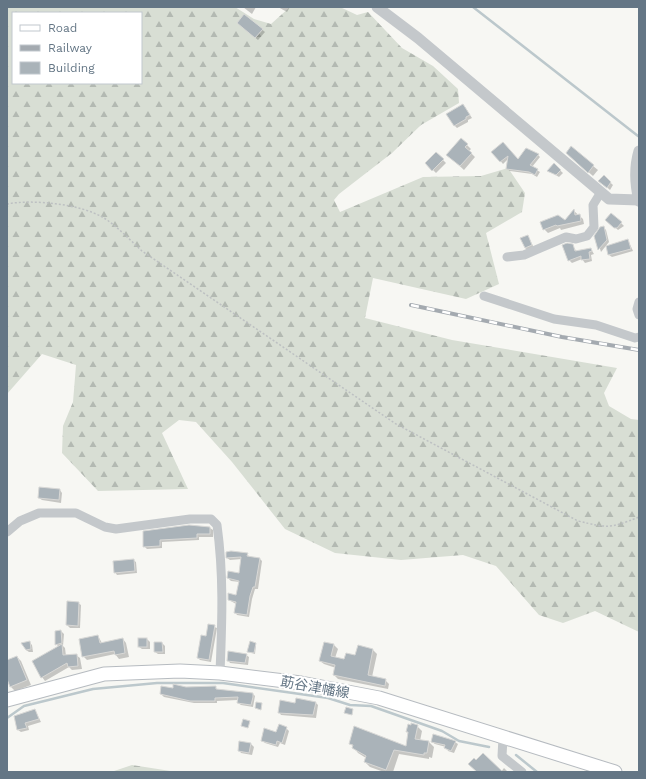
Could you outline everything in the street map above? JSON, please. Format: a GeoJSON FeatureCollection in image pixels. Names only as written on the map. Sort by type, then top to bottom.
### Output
{"type":"FeatureCollection","features":[{"type":"Feature","properties":{"kind":"main road","name":"莇谷津幡線"},"geometry":{"type":"LineString","coordinates":[[7,700],[104,674],[180,670],[220,673],[301,683],[379,698],[503,738],[616,772]]}},
{"type":"Feature","properties":{"kind":"street"},"geometry":{"type":"LineString","coordinates":[[377,7],[418,38],[609,199],[639,201],[635,183],[635,163],[639,151]]}},
{"type":"Feature","properties":{"kind":"street"},"geometry":{"type":"LineString","coordinates":[[507,257],[517,257],[529,253],[566,237],[576,239],[587,236],[594,227],[593,205],[601,192]]}},
{"type":"Feature","properties":{"kind":"street"},"geometry":{"type":"LineString","coordinates":[[484,296],[554,319],[596,324],[635,338],[639,337]]}},
{"type":"Feature","properties":{"kind":"street"},"geometry":{"type":"LineString","coordinates":[[639,302],[637,309],[639,315]]}},
{"type":"Feature","properties":{"kind":"street"},"geometry":{"type":"LineString","coordinates":[[7,532],[20,521],[39,513],[76,513],[105,527],[116,530],[190,519],[211,519],[217,525],[222,566],[223,616],[220,673]]}},
{"type":"Feature","properties":{"kind":"street"},"geometry":{"type":"LineString","coordinates":[[503,738],[502,756],[522,772]]}},
{"type":"Feature","properties":{"kind":"path"},"geometry":{"type":"LineString","coordinates":[[7,204],[15,202],[52,204],[88,211],[104,218],[142,251],[396,424],[578,521],[602,527],[611,527],[639,517]]}},
{"type":"Feature","properties":{"kind":"green space"},"geometry":{"type":"Polygon","coordinates":[[[7,7],[235,7],[254,19],[271,24],[290,7],[340,7],[357,15],[368,12],[402,48],[433,66],[458,89],[459,103],[421,125],[392,153],[339,194],[334,200],[340,212],[423,177],[481,176],[508,168],[525,193],[522,212],[486,233],[499,284],[466,299],[373,278],[365,318],[452,340],[617,368],[604,393],[609,406],[631,419],[639,420],[639,632],[595,611],[563,623],[539,615],[496,566],[463,555],[401,560],[335,553],[285,529],[232,462],[196,422],[179,420],[162,433],[188,489],[98,491],[62,453],[63,426],[73,402],[76,365],[42,354],[7,394],[7,7]]]}},
{"type":"Feature","properties":{"kind":"green space"},"geometry":{"type":"Polygon","coordinates":[[[132,765],[177,772],[111,772],[132,765]]]}},
{"type":"Feature","properties":{"kind":"building"},"geometry":{"type":"Polygon","coordinates":[[[244,14],[263,29],[255,38],[237,23],[244,14]]]}},
{"type":"Feature","properties":{"kind":"building"},"geometry":{"type":"Polygon","coordinates":[[[463,104],[470,115],[454,126],[446,114],[463,104]]]}},
{"type":"Feature","properties":{"kind":"building"},"geometry":{"type":"Polygon","coordinates":[[[461,138],[468,144],[465,147],[472,153],[460,166],[446,155],[461,138]]]}},
{"type":"Feature","properties":{"kind":"building"},"geometry":{"type":"Polygon","coordinates":[[[503,142],[518,159],[526,148],[539,154],[530,165],[538,169],[535,175],[529,172],[506,169],[508,156],[500,162],[491,152],[503,142]]]}},
{"type":"Feature","properties":{"kind":"building"},"geometry":{"type":"Polygon","coordinates":[[[571,146],[594,165],[588,173],[566,153],[571,146]]]}},
{"type":"Feature","properties":{"kind":"building"},"geometry":{"type":"Polygon","coordinates":[[[436,152],[444,159],[432,171],[425,163],[436,152]]]}},
{"type":"Feature","properties":{"kind":"building"},"geometry":{"type":"Polygon","coordinates":[[[554,163],[561,170],[556,175],[547,171],[554,163]]]}},
{"type":"Feature","properties":{"kind":"building"},"geometry":{"type":"Polygon","coordinates":[[[604,175],[611,182],[607,188],[598,181],[604,175]]]}},
{"type":"Feature","properties":{"kind":"building"},"geometry":{"type":"Polygon","coordinates":[[[574,209],[575,215],[580,214],[581,221],[556,225],[543,230],[540,222],[558,215],[565,220],[574,209]]]}},
{"type":"Feature","properties":{"kind":"building"},"geometry":{"type":"Polygon","coordinates":[[[611,213],[622,222],[617,228],[614,228],[605,220],[611,213]]]}},
{"type":"Feature","properties":{"kind":"building"},"geometry":{"type":"Polygon","coordinates":[[[604,226],[607,240],[598,250],[594,236],[600,227],[604,226]]]}},
{"type":"Feature","properties":{"kind":"building"},"geometry":{"type":"Polygon","coordinates":[[[528,235],[532,245],[525,248],[520,238],[528,235]]]}},
{"type":"Feature","properties":{"kind":"building"},"geometry":{"type":"Polygon","coordinates":[[[628,239],[631,249],[608,255],[606,246],[628,239]]]}},
{"type":"Feature","properties":{"kind":"building"},"geometry":{"type":"Polygon","coordinates":[[[567,243],[573,244],[575,251],[591,248],[592,251],[589,252],[590,259],[581,260],[581,256],[568,261],[562,245],[567,243]]]}},
{"type":"Feature","properties":{"kind":"building"},"geometry":{"type":"Polygon","coordinates":[[[39,487],[60,489],[59,500],[38,498],[39,487]]]}},
{"type":"Feature","properties":{"kind":"building"},"geometry":{"type":"Polygon","coordinates":[[[189,525],[210,527],[210,534],[197,534],[197,538],[160,540],[160,546],[143,547],[143,531],[189,525]]]}},
{"type":"Feature","properties":{"kind":"building"},"geometry":{"type":"Polygon","coordinates":[[[231,551],[248,553],[247,556],[260,558],[255,587],[253,587],[250,596],[247,615],[234,613],[236,602],[228,600],[228,593],[236,595],[239,581],[227,578],[228,571],[239,573],[241,557],[226,558],[226,552],[231,551]]]}},
{"type":"Feature","properties":{"kind":"building"},"geometry":{"type":"Polygon","coordinates":[[[134,559],[135,571],[114,573],[113,561],[134,559]]]}},
{"type":"Feature","properties":{"kind":"building"},"geometry":{"type":"Polygon","coordinates":[[[67,601],[79,602],[78,626],[66,625],[67,601]]]}},
{"type":"Feature","properties":{"kind":"building"},"geometry":{"type":"Polygon","coordinates":[[[208,624],[215,625],[209,660],[197,658],[201,635],[206,636],[208,624]]]}},
{"type":"Feature","properties":{"kind":"building"},"geometry":{"type":"Polygon","coordinates":[[[61,630],[62,643],[55,645],[55,631],[61,630]]]}},
{"type":"Feature","properties":{"kind":"building"},"geometry":{"type":"Polygon","coordinates":[[[98,635],[100,643],[123,638],[125,653],[115,655],[114,651],[82,657],[79,639],[98,635]]]}},
{"type":"Feature","properties":{"kind":"building"},"geometry":{"type":"Polygon","coordinates":[[[138,638],[147,638],[147,647],[138,647],[138,638]]]}},
{"type":"Feature","properties":{"kind":"building"},"geometry":{"type":"Polygon","coordinates":[[[30,641],[31,649],[26,650],[21,643],[30,641]]]}},
{"type":"Feature","properties":{"kind":"building"},"geometry":{"type":"Polygon","coordinates":[[[250,641],[256,643],[254,653],[247,652],[250,641]]]}},
{"type":"Feature","properties":{"kind":"building"},"geometry":{"type":"Polygon","coordinates":[[[154,642],[162,642],[163,652],[154,652],[154,642]]]}},
{"type":"Feature","properties":{"kind":"building"},"geometry":{"type":"Polygon","coordinates":[[[324,642],[334,644],[331,656],[344,659],[346,653],[355,655],[358,645],[373,649],[368,675],[386,679],[385,686],[333,675],[335,665],[319,661],[324,642]]]}},
{"type":"Feature","properties":{"kind":"building"},"geometry":{"type":"Polygon","coordinates":[[[62,644],[63,655],[77,654],[78,666],[68,667],[67,663],[41,678],[32,661],[62,644]]]}},
{"type":"Feature","properties":{"kind":"building"},"geometry":{"type":"Polygon","coordinates":[[[228,651],[247,654],[245,663],[227,661],[228,651]]]}},
{"type":"Feature","properties":{"kind":"building"},"geometry":{"type":"Polygon","coordinates":[[[17,656],[27,680],[10,687],[7,679],[7,660],[17,656]]]}},
{"type":"Feature","properties":{"kind":"building"},"geometry":{"type":"Polygon","coordinates":[[[173,684],[186,687],[216,686],[216,689],[253,693],[253,697],[251,705],[237,703],[238,697],[215,698],[215,701],[190,701],[160,694],[161,686],[173,688],[173,684]]]}},
{"type":"Feature","properties":{"kind":"building"},"geometry":{"type":"Polygon","coordinates":[[[296,698],[316,702],[313,715],[278,713],[280,700],[295,703],[296,698]]]}},
{"type":"Feature","properties":{"kind":"building"},"geometry":{"type":"Polygon","coordinates":[[[256,702],[262,703],[261,710],[255,708],[256,702]]]}},
{"type":"Feature","properties":{"kind":"building"},"geometry":{"type":"Polygon","coordinates":[[[346,707],[353,709],[352,715],[344,713],[346,707]]]}},
{"type":"Feature","properties":{"kind":"building"},"geometry":{"type":"Polygon","coordinates":[[[35,709],[39,719],[25,723],[27,728],[17,730],[14,716],[35,709]]]}},
{"type":"Feature","properties":{"kind":"building"},"geometry":{"type":"Polygon","coordinates":[[[243,719],[250,721],[248,728],[241,726],[243,719]]]}},
{"type":"Feature","properties":{"kind":"building"},"geometry":{"type":"Polygon","coordinates":[[[411,723],[418,725],[415,739],[429,741],[427,753],[424,753],[424,755],[394,750],[386,770],[364,762],[366,756],[352,748],[353,745],[349,744],[354,726],[406,746],[408,732],[406,732],[408,724],[411,725],[411,723]]]}},
{"type":"Feature","properties":{"kind":"building"},"geometry":{"type":"Polygon","coordinates":[[[279,724],[287,727],[282,743],[277,741],[276,745],[261,741],[264,728],[276,732],[279,724]]]}},
{"type":"Feature","properties":{"kind":"building"},"geometry":{"type":"Polygon","coordinates":[[[433,734],[456,741],[451,751],[444,748],[445,745],[431,742],[433,734]]]}},
{"type":"Feature","properties":{"kind":"building"},"geometry":{"type":"Polygon","coordinates":[[[239,741],[251,743],[249,753],[238,751],[239,741]]]}},
{"type":"Feature","properties":{"kind":"building"},"geometry":{"type":"Polygon","coordinates":[[[483,753],[503,772],[477,772],[468,764],[474,758],[476,760],[483,753]]]}},
{"type":"Feature","properties":{"kind":"waterway"},"geometry":{"type":"LineString","coordinates":[[473,7],[638,136]]}},
{"type":"Feature","properties":{"kind":"waterway"},"geometry":{"type":"LineString","coordinates":[[7,718],[24,706],[93,689],[157,683],[223,683],[328,698],[350,705],[371,706],[442,731],[459,741],[489,747]]}},
{"type":"Feature","properties":{"kind":"waterway"},"geometry":{"type":"LineString","coordinates":[[516,755],[537,772]]}},
{"type":"Feature","properties":{"kind":"railway"},"geometry":{"type":"LineString","coordinates":[[411,305],[562,337],[639,350]]}}]}
